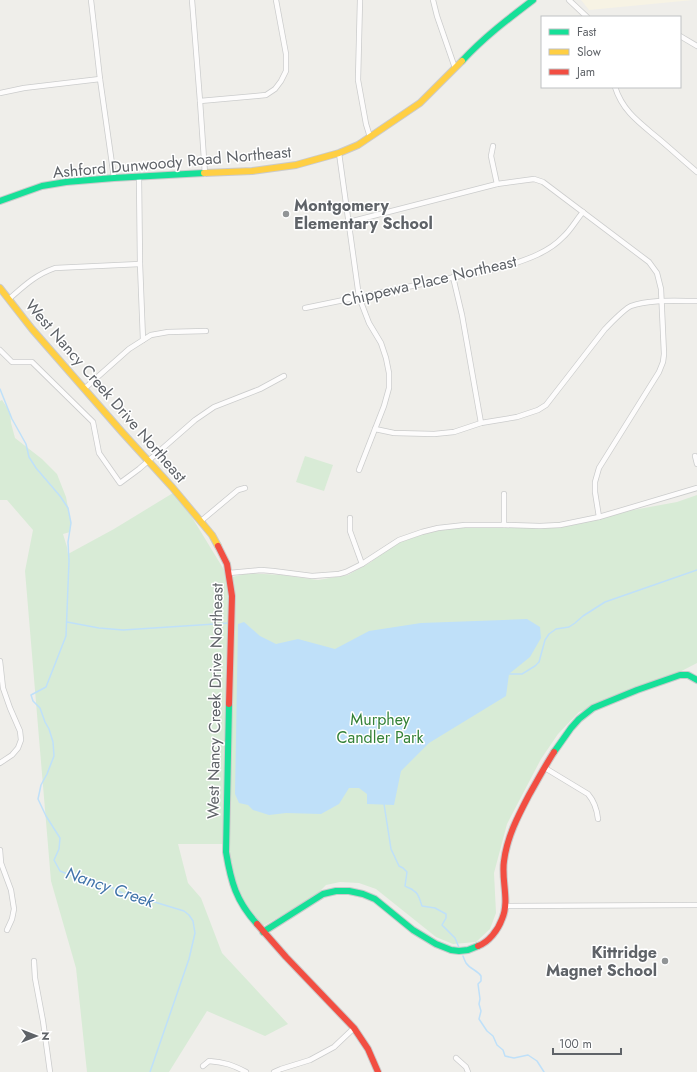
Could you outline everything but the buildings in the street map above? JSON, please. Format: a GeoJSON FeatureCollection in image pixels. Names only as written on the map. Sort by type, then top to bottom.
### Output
{"type":"FeatureCollection","features":[{"type":"Feature","properties":{"kind":"street"},"geometry":{"type":"LineString","coordinates":[[91,0],[114,178]]}},
{"type":"Feature","properties":{"kind":"street"},"geometry":{"type":"LineString","coordinates":[[192,0],[205,174]]}},
{"type":"Feature","properties":{"kind":"street"},"geometry":{"type":"LineString","coordinates":[[200,101],[266,95],[275,89],[286,71],[286,54],[276,0]]}},
{"type":"Feature","properties":{"kind":"street"},"geometry":{"type":"LineString","coordinates":[[360,0],[358,80],[366,124],[370,137]]}},
{"type":"Feature","properties":{"kind":"street"},"geometry":{"type":"LineString","coordinates":[[433,0],[455,68]]}},
{"type":"Feature","properties":{"kind":"street","name":"Ashford Dunwoody Road Northeast"},"geometry":{"type":"LineString","coordinates":[[0,201],[42,186],[66,182],[252,171],[296,166],[339,153],[358,145],[420,103],[474,48],[510,17],[533,0]]}},
{"type":"Feature","properties":{"kind":"street"},"geometry":{"type":"LineString","coordinates":[[570,0],[586,16]]}},
{"type":"Feature","properties":{"kind":"street"},"geometry":{"type":"LineString","coordinates":[[681,37],[697,46]]}},
{"type":"Feature","properties":{"kind":"street"},"geometry":{"type":"LineString","coordinates":[[0,93],[24,88],[100,79]]}},
{"type":"Feature","properties":{"kind":"street"},"geometry":{"type":"LineString","coordinates":[[615,88],[622,104],[628,112],[697,172]]}},
{"type":"Feature","properties":{"kind":"street"},"geometry":{"type":"LineString","coordinates":[[492,146],[491,156],[497,184]]}},
{"type":"Feature","properties":{"kind":"street"},"geometry":{"type":"LineString","coordinates":[[339,153],[359,297],[368,323],[381,343],[390,373],[389,388],[359,470]]}},
{"type":"Feature","properties":{"kind":"street"},"geometry":{"type":"LineString","coordinates":[[139,177],[143,340]]}},
{"type":"Feature","properties":{"kind":"street"},"geometry":{"type":"LineString","coordinates":[[349,222],[497,184],[534,179],[543,182],[649,262],[657,273],[661,289],[664,354],[663,362],[659,372],[599,468],[595,482],[599,516]]}},
{"type":"Feature","properties":{"kind":"street","name":"Chippewa Place Northeast"},"geometry":{"type":"LineString","coordinates":[[305,308],[504,267],[545,251],[556,244],[564,237],[583,212]]}},
{"type":"Feature","properties":{"kind":"street"},"geometry":{"type":"LineString","coordinates":[[9,300],[36,276],[55,268],[140,264]]}},
{"type":"Feature","properties":{"kind":"street"},"geometry":{"type":"LineString","coordinates":[[453,278],[462,315],[481,423]]}},
{"type":"Feature","properties":{"kind":"street","name":"West Nancy Creek Drive Northeast"},"geometry":{"type":"LineString","coordinates":[[0,288],[32,329],[201,521],[218,545],[229,573],[232,596],[226,852],[235,891],[247,913],[263,932],[354,1028],[363,1040],[378,1072]]}},
{"type":"Feature","properties":{"kind":"street"},"geometry":{"type":"LineString","coordinates":[[375,429],[394,433],[434,434],[454,432],[481,423],[522,416],[538,410],[546,405],[605,329],[630,307],[641,304],[661,302],[697,301]]}},
{"type":"Feature","properties":{"kind":"street"},"geometry":{"type":"LineString","coordinates":[[84,389],[129,349],[151,335],[168,332],[206,331]]}},
{"type":"Feature","properties":{"kind":"street"},"geometry":{"type":"LineString","coordinates":[[0,350],[12,362],[32,362],[93,422],[99,453],[120,483],[149,461],[195,420],[214,407],[260,389],[284,376]]}},
{"type":"Feature","properties":{"kind":"street"},"geometry":{"type":"LineString","coordinates":[[695,456],[697,464]]}},
{"type":"Feature","properties":{"kind":"street"},"geometry":{"type":"LineString","coordinates":[[201,521],[238,490],[245,488]]}},
{"type":"Feature","properties":{"kind":"street"},"geometry":{"type":"LineString","coordinates":[[229,573],[261,570],[324,576],[346,572],[362,564],[399,540],[422,532],[454,525],[560,525],[599,516],[697,488]]}},
{"type":"Feature","properties":{"kind":"street"},"geometry":{"type":"LineString","coordinates":[[504,494],[504,525]]}},
{"type":"Feature","properties":{"kind":"street"},"geometry":{"type":"LineString","coordinates":[[350,518],[350,531],[362,564]]}},
{"type":"Feature","properties":{"kind":"street"},"geometry":{"type":"LineString","coordinates":[[0,661],[3,688],[20,731],[21,740],[18,748],[12,755],[0,763]]}},
{"type":"Feature","properties":{"kind":"street"},"geometry":{"type":"LineString","coordinates":[[263,932],[323,894],[340,890],[352,891],[376,899],[414,930],[430,941],[446,948],[459,951],[471,949],[481,945],[489,940],[502,919],[505,906],[503,870],[506,852],[517,817],[557,747],[574,724],[588,710],[630,692],[680,676],[688,675],[697,680]]}},
{"type":"Feature","properties":{"kind":"street"},"geometry":{"type":"LineString","coordinates":[[545,768],[588,794],[597,810],[598,819]]}},
{"type":"Feature","properties":{"kind":"street"},"geometry":{"type":"LineString","coordinates":[[0,850],[1,864],[11,890],[14,909],[12,919],[7,930]]}},
{"type":"Feature","properties":{"kind":"street"},"geometry":{"type":"LineString","coordinates":[[505,906],[697,905]]}},
{"type":"Feature","properties":{"kind":"street"},"geometry":{"type":"LineString","coordinates":[[34,961],[35,978],[44,1022],[50,1072]]}},
{"type":"Feature","properties":{"kind":"street"},"geometry":{"type":"LineString","coordinates":[[274,1072],[310,1060],[334,1046],[354,1028]]}},
{"type":"Feature","properties":{"kind":"street"},"geometry":{"type":"LineString","coordinates":[[456,1058],[466,1067],[468,1072]]}},
{"type":"Feature","properties":{"kind":"street"},"geometry":{"type":"LineString","coordinates":[[203,1066],[209,1061],[220,1062],[234,1065],[246,1072]]}},
{"type":"Feature","properties":{"kind":"shaded area"},"geometry":{"type":"Polygon","coordinates":[[[581,0],[693,0],[589,10],[581,0]]]}},
{"type":"Feature","properties":{"kind":"green space","name":"Murphey Candler Park"},"geometry":{"type":"Polygon","coordinates":[[[2,400],[10,412],[15,438],[42,459],[57,474],[66,497],[71,523],[70,532],[63,534],[68,554],[114,529],[173,493],[190,514],[229,578],[247,573],[282,575],[318,580],[348,575],[371,562],[394,542],[435,529],[461,526],[524,526],[573,521],[677,502],[697,495],[697,663],[670,677],[579,712],[558,734],[541,759],[507,824],[494,873],[496,913],[490,929],[476,942],[453,944],[436,937],[376,889],[359,883],[340,882],[326,885],[314,897],[263,926],[255,919],[242,900],[234,877],[229,844],[178,844],[188,883],[201,898],[222,953],[288,1024],[265,1036],[207,1011],[169,1072],[87,1072],[76,968],[51,881],[25,571],[33,530],[7,500],[0,500],[0,401],[2,400]]]}},
{"type":"Feature","properties":{"kind":"green space"},"geometry":{"type":"Polygon","coordinates":[[[305,456],[333,465],[324,491],[296,482],[305,456]]]}},
{"type":"Feature","properties":{"kind":"water"},"geometry":{"type":"Polygon","coordinates":[[[527,619],[540,627],[541,638],[530,657],[509,674],[506,696],[429,743],[401,771],[394,805],[367,804],[367,794],[359,788],[349,788],[339,804],[321,814],[286,813],[269,815],[253,810],[248,805],[239,803],[235,794],[238,624],[244,622],[260,636],[276,644],[298,639],[335,649],[369,631],[421,623],[527,619]]]}},
{"type":"Feature","properties":{"kind":"waterway","name":"Nancy Creek"},"geometry":{"type":"LineString","coordinates":[[0,389],[12,419],[26,444],[29,457],[68,508],[71,523],[68,542],[69,561],[66,636],[46,687],[31,695],[33,701],[40,708],[53,742],[54,756],[41,785],[38,799],[46,816],[60,838],[59,849],[54,860],[60,871],[85,881],[111,887],[124,894],[184,911],[193,921],[195,933],[189,959],[150,1072]]}},
{"type":"Feature","properties":{"kind":"waterway"},"geometry":{"type":"LineString","coordinates":[[509,674],[522,674],[535,666],[539,662],[545,640],[549,634],[556,629],[569,627],[605,602],[697,570]]}},
{"type":"Feature","properties":{"kind":"waterway"},"geometry":{"type":"LineString","coordinates":[[67,622],[99,628],[123,630],[230,623]]}},
{"type":"Feature","properties":{"kind":"waterway"},"geometry":{"type":"LineString","coordinates":[[384,804],[391,849],[399,866],[407,872],[405,886],[417,893],[422,906],[435,908],[446,914],[446,918],[442,925],[455,938],[460,950]]}},
{"type":"Feature","properties":{"kind":"waterway"},"geometry":{"type":"LineString","coordinates":[[463,956],[466,963],[481,976],[481,981],[478,984],[480,999],[479,1004],[481,1011],[479,1019],[487,1031],[493,1036],[497,1045],[503,1050],[505,1056],[514,1058],[528,1055],[537,1061],[544,1072]]}},
{"type":"Feature","properties":{"kind":"traffic: fast"},"geometry":{"type":"LineString","coordinates":[[462,61],[487,37],[533,0]]}},
{"type":"Feature","properties":{"kind":"traffic: fast"},"geometry":{"type":"LineString","coordinates":[[0,201],[42,186],[66,182],[204,173]]}},
{"type":"Feature","properties":{"kind":"traffic: fast"},"geometry":{"type":"LineString","coordinates":[[554,752],[571,728],[579,719],[593,708],[637,690],[680,675],[688,675],[697,680]]}},
{"type":"Feature","properties":{"kind":"traffic: fast"},"geometry":{"type":"LineString","coordinates":[[229,704],[226,852],[232,882],[239,899],[257,924]]}},
{"type":"Feature","properties":{"kind":"traffic: fast"},"geometry":{"type":"LineString","coordinates":[[263,932],[323,894],[336,891],[349,891],[363,894],[375,899],[413,930],[436,944],[451,950],[459,951],[468,950],[478,946]]}},
{"type":"Feature","properties":{"kind":"traffic: slow"},"geometry":{"type":"LineString","coordinates":[[204,173],[252,171],[296,165],[339,153],[358,145],[420,103],[462,61]]}},
{"type":"Feature","properties":{"kind":"traffic: slow"},"geometry":{"type":"LineString","coordinates":[[0,288],[32,329],[172,487],[212,535],[218,546]]}},
{"type":"Feature","properties":{"kind":"traffic: jam"},"geometry":{"type":"LineString","coordinates":[[218,546],[227,564],[232,596],[229,704]]}},
{"type":"Feature","properties":{"kind":"traffic: jam"},"geometry":{"type":"LineString","coordinates":[[478,946],[486,942],[493,935],[502,919],[505,905],[503,868],[505,852],[521,811],[554,752]]}},
{"type":"Feature","properties":{"kind":"traffic: jam"},"geometry":{"type":"LineString","coordinates":[[257,924],[286,957],[354,1028],[368,1049],[378,1072]]}},
{"type":"Feature","properties":{"kind":"place","name":"Montgomery Elementary School"},"geometry":{"type":"Point","coordinates":[286,214]}},
{"type":"Feature","properties":{"kind":"place","name":"Kittridge Magnet School"},"geometry":{"type":"Point","coordinates":[665,961]}}]}
